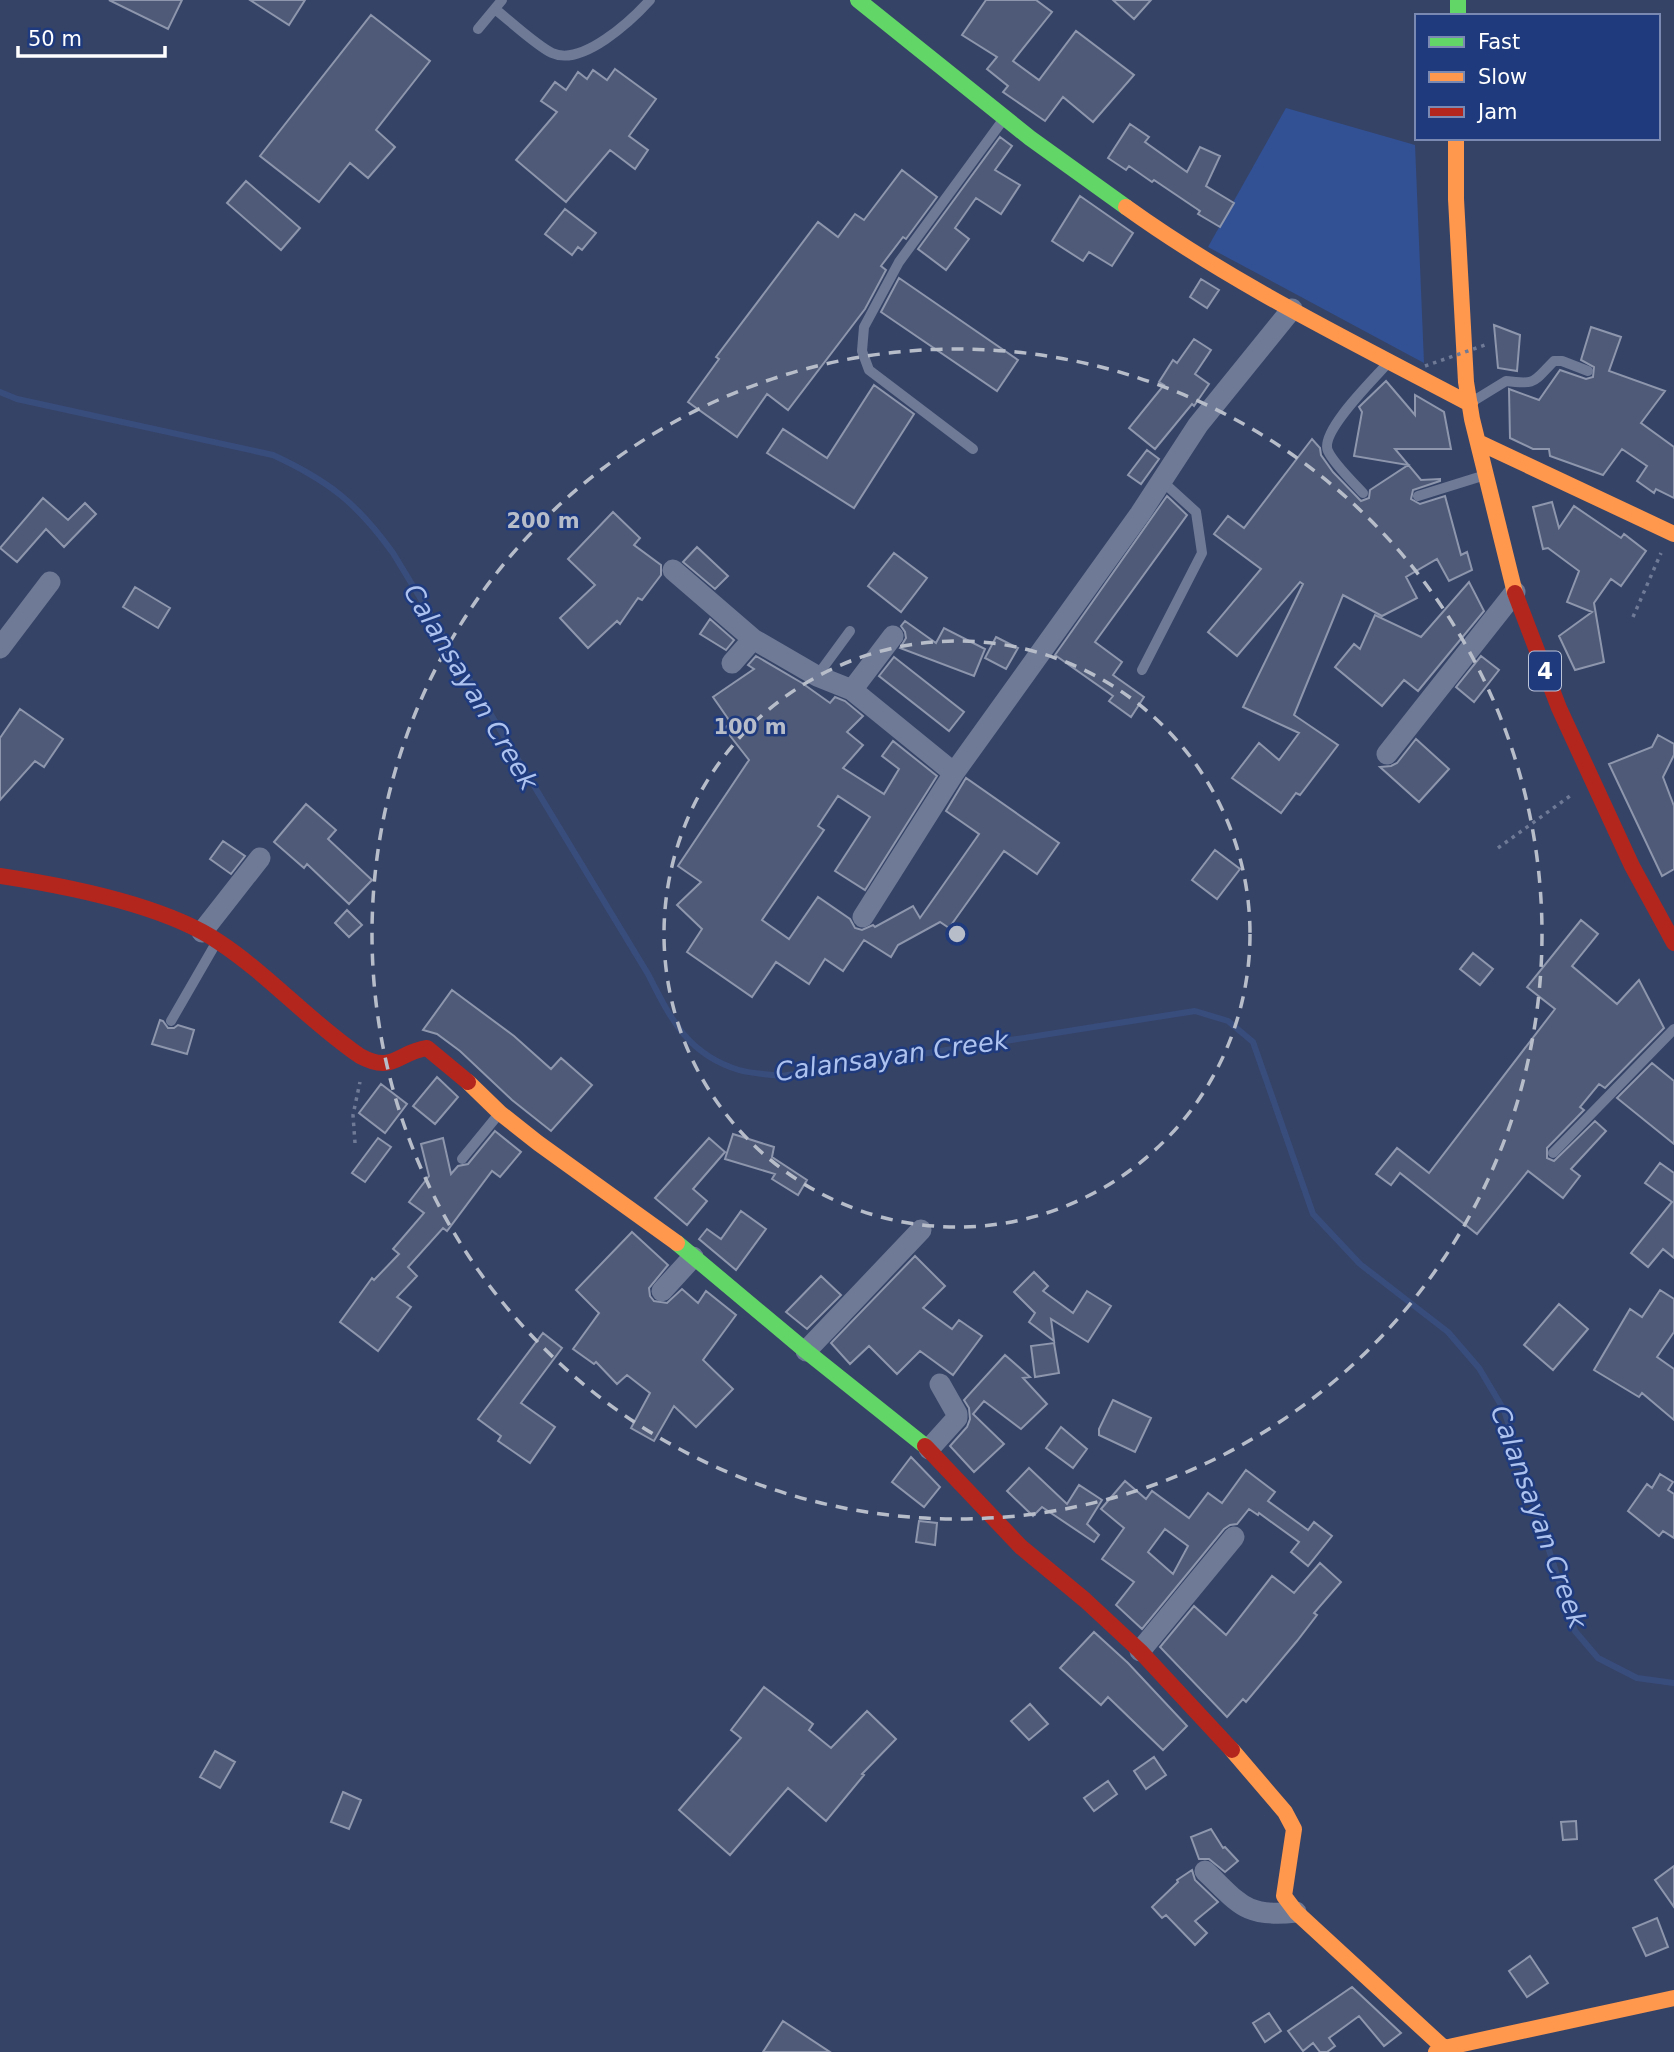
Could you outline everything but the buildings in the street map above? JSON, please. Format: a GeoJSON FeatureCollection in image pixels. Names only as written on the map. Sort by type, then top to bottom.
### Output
{"type":"FeatureCollection","features":[{"type":"Feature","properties":{"kind":"main road"},"geometry":{"type":"LineString","coordinates":[[872,3],[940,68],[1100,191],[1176,243],[1240,282],[1470,404]]}},
{"type":"Feature","properties":{"kind":"main road","name":"4"},"geometry":{"type":"LineString","coordinates":[[1456,140],[1456,199],[1466,382],[1485,476],[1515,592],[1559,708],[1632,866],[1674,943]]}},
{"type":"Feature","properties":{"kind":"main road"},"geometry":{"type":"LineString","coordinates":[[1478,442],[1672,533]]}},
{"type":"Feature","properties":{"kind":"main road"},"geometry":{"type":"LineString","coordinates":[[0,876],[46,882],[116,899],[182,922],[210,936],[372,1062],[399,1062],[415,1050],[427,1048],[538,1143],[672,1239],[929,1449],[1021,1548],[1085,1600],[1140,1651],[1210,1724],[1285,1812],[1294,1829],[1284,1896],[1296,1912],[1440,2050],[1674,1998]]}},
{"type":"Feature","properties":{"kind":"street"},"geometry":{"type":"LineString","coordinates":[[863,917],[954,773],[1163,482],[1198,425],[1292,309]]}},
{"type":"Feature","properties":{"kind":"street"},"geometry":{"type":"LineString","coordinates":[[673,570],[753,639],[817,676],[852,690],[954,773]]}},
{"type":"Feature","properties":{"kind":"street"},"geometry":{"type":"LineString","coordinates":[[0,648],[50,582]]}},
{"type":"Feature","properties":{"kind":"street"},"geometry":{"type":"LineString","coordinates":[[1387,754],[1515,592]]}},
{"type":"Feature","properties":{"kind":"street"},"geometry":{"type":"LineString","coordinates":[[852,690],[893,636]]}},
{"type":"Feature","properties":{"kind":"street"},"geometry":{"type":"LineString","coordinates":[[732,663],[753,639]]}},
{"type":"Feature","properties":{"kind":"street"},"geometry":{"type":"LineString","coordinates":[[210,936],[260,858]]}},
{"type":"Feature","properties":{"kind":"street"},"geometry":{"type":"LineString","coordinates":[[806,1351],[921,1230]]}},
{"type":"Feature","properties":{"kind":"street"},"geometry":{"type":"LineString","coordinates":[[662,1291],[693,1257]]}},
{"type":"Feature","properties":{"kind":"street"},"geometry":{"type":"LineString","coordinates":[[929,1449],[957,1418],[940,1384]]}},
{"type":"Feature","properties":{"kind":"street"},"geometry":{"type":"LineString","coordinates":[[1140,1651],[1234,1537]]}},
{"type":"Feature","properties":{"kind":"street"},"geometry":{"type":"LineString","coordinates":[[1205,1871],[1241,1905],[1254,1912],[1296,1912]]}},
{"type":"Feature","properties":{"kind":"lane"},"geometry":{"type":"LineString","coordinates":[[478,29],[499,5],[554,54],[573,54],[596,45],[629,23],[650,0]]}},
{"type":"Feature","properties":{"kind":"lane"},"geometry":{"type":"LineString","coordinates":[[972,449],[869,370],[862,351],[864,327],[899,262],[1006,117]]}},
{"type":"Feature","properties":{"kind":"lane"},"geometry":{"type":"LineString","coordinates":[[1470,404],[1506,381],[1529,384],[1554,361],[1562,361],[1588,371]]}},
{"type":"Feature","properties":{"kind":"lane"},"geometry":{"type":"LineString","coordinates":[[1363,493],[1327,450],[1327,441],[1333,426],[1389,362]]}},
{"type":"Feature","properties":{"kind":"lane"},"geometry":{"type":"LineString","coordinates":[[1418,496],[1485,476]]}},
{"type":"Feature","properties":{"kind":"lane"},"geometry":{"type":"LineString","coordinates":[[1142,670],[1202,553],[1195,512],[1163,482]]}},
{"type":"Feature","properties":{"kind":"lane"},"geometry":{"type":"LineString","coordinates":[[817,676],[850,631]]}},
{"type":"Feature","properties":{"kind":"lane"},"geometry":{"type":"LineString","coordinates":[[171,1021],[210,936]]}},
{"type":"Feature","properties":{"kind":"lane"},"geometry":{"type":"LineString","coordinates":[[1553,1153],[1674,1029]]}},
{"type":"Feature","properties":{"kind":"lane"},"geometry":{"type":"LineString","coordinates":[[462,1159],[500,1113]]}},
{"type":"Feature","properties":{"kind":"path"},"geometry":{"type":"LineString","coordinates":[[1424,366],[1485,345]]}},
{"type":"Feature","properties":{"kind":"path"},"geometry":{"type":"LineString","coordinates":[[1633,618],[1672,533]]}},
{"type":"Feature","properties":{"kind":"path"},"geometry":{"type":"LineString","coordinates":[[1498,848],[1592,780]]}},
{"type":"Feature","properties":{"kind":"path"},"geometry":{"type":"LineString","coordinates":[[355,1143],[353,1115],[363,1056]]}},
{"type":"Feature","properties":{"kind":"shaded area"},"geometry":{"type":"Polygon","coordinates":[[[1286,108],[1415,145],[1424,363],[1208,247],[1286,108]]]}},
{"type":"Feature","properties":{"kind":"waterway","name":"Calansayan Creek"},"geometry":{"type":"LineString","coordinates":[[0,392],[17,399],[273,455],[326,484],[354,507],[393,553],[648,974],[673,1020],[693,1044],[721,1063],[744,1071],[782,1076],[1195,1011],[1228,1021],[1253,1042],[1313,1214],[1360,1264],[1448,1332],[1479,1368],[1504,1410],[1575,1631],[1598,1658],[1637,1678],[1674,1683]]}},
{"type":"Feature","properties":{"kind":"traffic: fast"},"geometry":{"type":"LineString","coordinates":[[858,0],[1030,138],[1126,207]]}},
{"type":"Feature","properties":{"kind":"traffic: fast"},"geometry":{"type":"LineString","coordinates":[[1458,0],[1458,14]]}},
{"type":"Feature","properties":{"kind":"traffic: fast"},"geometry":{"type":"LineString","coordinates":[[677,1243],[925,1446]]}},
{"type":"Feature","properties":{"kind":"traffic: slow"},"geometry":{"type":"LineString","coordinates":[[1456,140],[1456,199],[1466,382],[1472,419],[1515,593]]}},
{"type":"Feature","properties":{"kind":"traffic: slow"},"geometry":{"type":"LineString","coordinates":[[1126,207],[1208,262],[1251,287],[1470,404]]}},
{"type":"Feature","properties":{"kind":"traffic: slow"},"geometry":{"type":"LineString","coordinates":[[1478,442],[1674,534]]}},
{"type":"Feature","properties":{"kind":"traffic: slow"},"geometry":{"type":"LineString","coordinates":[[468,1082],[500,1113],[538,1143],[677,1243]]}},
{"type":"Feature","properties":{"kind":"traffic: slow"},"geometry":{"type":"LineString","coordinates":[[1232,1750],[1285,1812],[1294,1829],[1284,1896],[1296,1912],[1444,2048]]}},
{"type":"Feature","properties":{"kind":"traffic: slow"},"geometry":{"type":"LineString","coordinates":[[1436,2052],[1444,2048],[1674,1998]]}},
{"type":"Feature","properties":{"kind":"traffic: jam"},"geometry":{"type":"LineString","coordinates":[[1515,593],[1559,708],[1632,866],[1674,943]]}},
{"type":"Feature","properties":{"kind":"traffic: jam"},"geometry":{"type":"LineString","coordinates":[[0,876],[114,899],[171,917],[197,929],[237,955],[360,1056],[380,1063],[427,1048],[468,1082]]}},
{"type":"Feature","properties":{"kind":"traffic: jam"},"geometry":{"type":"LineString","coordinates":[[925,1446],[1021,1547],[1085,1600],[1140,1651],[1232,1750]]}}]}
